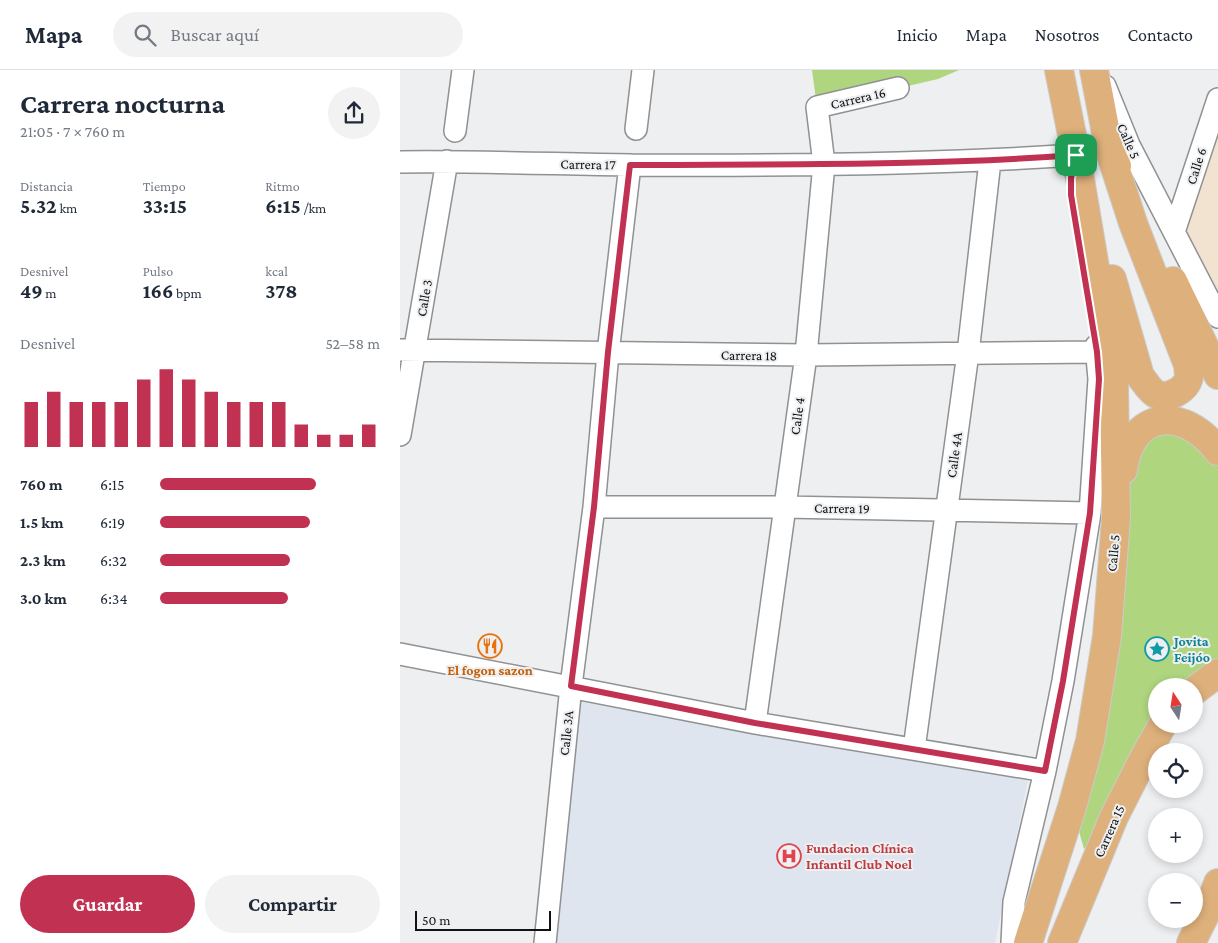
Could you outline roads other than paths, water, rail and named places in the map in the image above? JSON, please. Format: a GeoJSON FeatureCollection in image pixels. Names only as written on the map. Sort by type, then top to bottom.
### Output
{"type":"FeatureCollection","features":[{"type":"Feature","properties":{"kind":"main road","name":"Calle 5"},"geometry":{"type":"LineString","coordinates":[[1028,943],[1072,807],[1090,741],[1106,646],[1115,531],[1114,380],[1076,155],[1059,70]]}},
{"type":"Feature","properties":{"kind":"main road","name":"Calle 5"},"geometry":{"type":"LineString","coordinates":[[1094,70],[1109,149],[1218,374]]}},
{"type":"Feature","properties":{"kind":"main road"},"geometry":{"type":"LineString","coordinates":[[1076,155],[1140,376],[1157,395],[1170,396],[1182,389],[1189,378],[1188,365],[1133,223],[1109,149]]}},
{"type":"Feature","properties":{"kind":"main road"},"geometry":{"type":"LineString","coordinates":[[1115,531],[1124,459],[1130,442],[1136,433],[1147,425],[1168,419],[1195,429],[1210,440],[1218,451]]}},
{"type":"Feature","properties":{"kind":"main road"},"geometry":{"type":"LineString","coordinates":[[1203,684],[1218,673]]}},
{"type":"Feature","properties":{"kind":"main road","name":"Carrera 15"},"geometry":{"type":"LineString","coordinates":[[1062,943],[1114,817],[1144,756],[1158,733]]}},
{"type":"Feature","properties":{"kind":"main road"},"geometry":{"type":"LineString","coordinates":[[1190,943],[1215,894]]}},
{"type":"Feature","properties":{"kind":"street"},"geometry":{"type":"LineString","coordinates":[[455,131],[463,70]]}},
{"type":"Feature","properties":{"kind":"street"},"geometry":{"type":"LineString","coordinates":[[636,129],[643,70]]}},
{"type":"Feature","properties":{"kind":"street","name":"Calle 5"},"geometry":{"type":"LineString","coordinates":[[1098,70],[1129,144],[1218,317]]}},
{"type":"Feature","properties":{"kind":"street","name":"Carrera 16"},"geometry":{"type":"LineString","coordinates":[[817,107],[898,88]]}},
{"type":"Feature","properties":{"kind":"street","name":"Calle 6"},"geometry":{"type":"LineString","coordinates":[[1174,232],[1218,99]]}},
{"type":"Feature","properties":{"kind":"street","name":"Calle 4"},"geometry":{"type":"LineString","coordinates":[[755,723],[806,355],[824,164],[817,107]]}},
{"type":"Feature","properties":{"kind":"street","name":"Carrera 17"},"geometry":{"type":"LineString","coordinates":[[400,162],[447,161],[630,165],[824,164],[990,161],[1076,155]]}},
{"type":"Feature","properties":{"kind":"street","name":"Calle 5"},"geometry":{"type":"LineString","coordinates":[[1012,943],[1014,902],[1045,771],[1063,681],[1090,513],[1099,379],[1097,352],[1071,195],[1071,178],[1076,155]]}},
{"type":"Feature","properties":{"kind":"street","name":"Calle 3"},"geometry":{"type":"LineString","coordinates":[[400,434],[408,350],[447,161]]}},
{"type":"Feature","properties":{"kind":"street","name":"Calle 4A"},"geometry":{"type":"LineString","coordinates":[[914,749],[968,353],[990,161]]}},
{"type":"Feature","properties":{"kind":"street","name":"Calle 3A"},"geometry":{"type":"LineString","coordinates":[[545,943],[571,686],[594,507],[608,352],[630,165]]}},
{"type":"Feature","properties":{"kind":"street","name":"Carrera 18"},"geometry":{"type":"LineString","coordinates":[[408,350],[806,355],[1097,352]]}},
{"type":"Feature","properties":{"kind":"street","name":"Carrera 19"},"geometry":{"type":"LineString","coordinates":[[594,507],[784,507],[1090,513]]}},
{"type":"Feature","properties":{"kind":"street"},"geometry":{"type":"LineString","coordinates":[[400,654],[755,723],[1045,771]]}},
{"type":"Feature","properties":{"kind":"place","name":"El fogon sazon"},"geometry":{"type":"Point","coordinates":[490,646]}},
{"type":"Feature","properties":{"kind":"place","name":"Jovita Feijóo"},"geometry":{"type":"Point","coordinates":[1157,649]}},
{"type":"Feature","properties":{"kind":"place","name":"Fundacion Clínica Infantil Club Noel"},"geometry":{"type":"Point","coordinates":[789,856]}}]}
